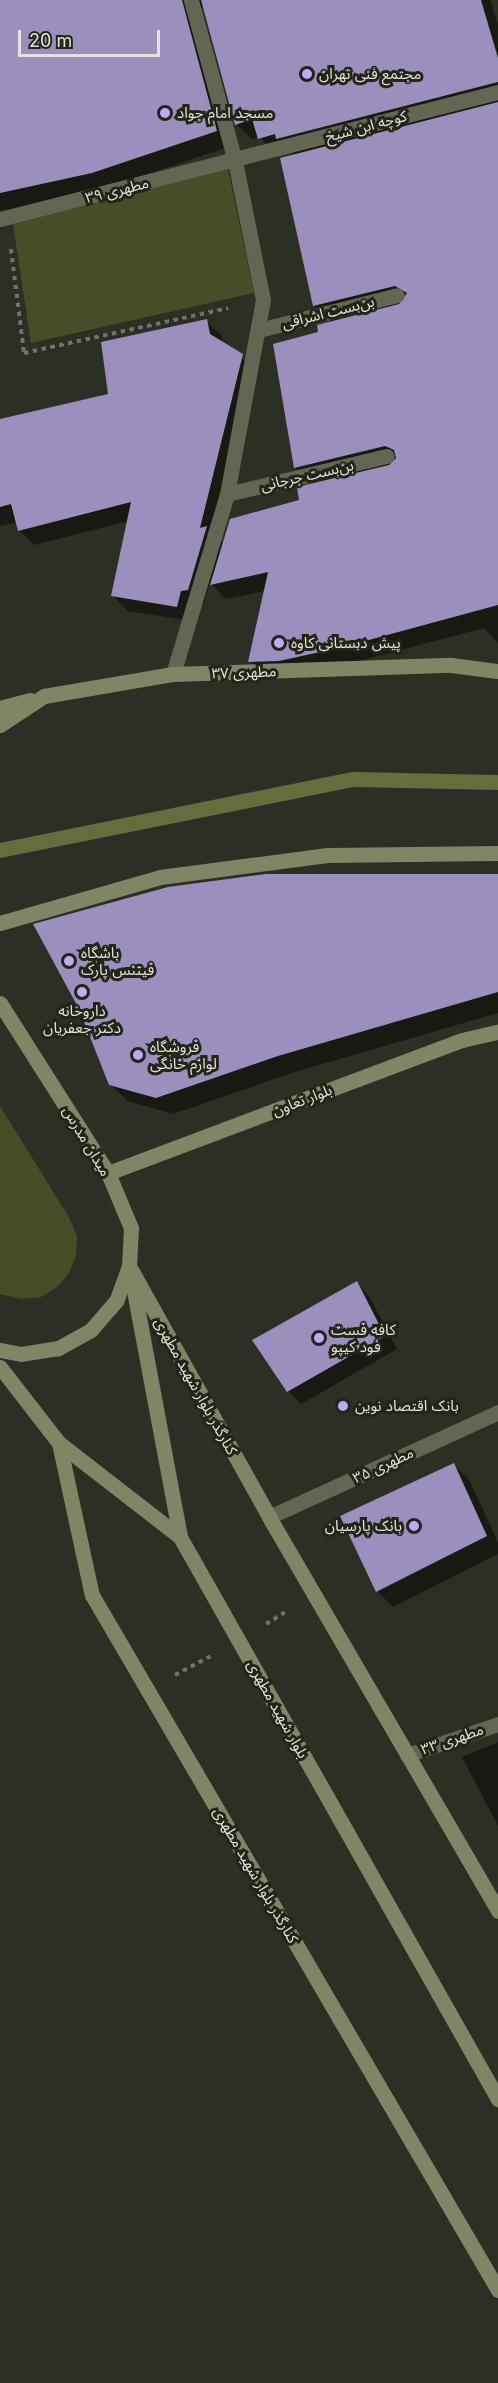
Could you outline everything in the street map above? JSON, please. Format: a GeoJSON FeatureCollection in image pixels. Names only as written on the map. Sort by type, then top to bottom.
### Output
{"type":"FeatureCollection","features":[{"type":"Feature","properties":{"kind":"street"},"geometry":{"type":"LineString","coordinates":[[173,674],[227,494],[263,300],[235,161],[191,0]]}},
{"type":"Feature","properties":{"kind":"street","name":"کوچه ابن شیخ"},"geometry":{"type":"LineString","coordinates":[[235,161],[498,92]]}},
{"type":"Feature","properties":{"kind":"street","name":"مطهری ۳۹"},"geometry":{"type":"LineString","coordinates":[[3,218],[235,161]]}},
{"type":"Feature","properties":{"kind":"street","name":"بن‌بست اشراقی"},"geometry":{"type":"LineString","coordinates":[[259,330],[397,295]]}},
{"type":"Feature","properties":{"kind":"street","name":"بن‌بست جرجانی"},"geometry":{"type":"LineString","coordinates":[[227,494],[387,456]]}},
{"type":"Feature","properties":{"kind":"street","name":"مطهری ۳۷"},"geometry":{"type":"LineString","coordinates":[[0,724],[44,696],[173,674],[451,665],[498,671]]}},
{"type":"Feature","properties":{"kind":"street"},"geometry":{"type":"LineString","coordinates":[[0,708],[44,696]]}},
{"type":"Feature","properties":{"kind":"street"},"geometry":{"type":"LineString","coordinates":[[0,923],[160,877],[328,855],[498,853]]}},
{"type":"Feature","properties":{"kind":"street","name":"میدان مدرس"},"geometry":{"type":"LineString","coordinates":[[0,1003],[108,1173],[131,1228],[129,1266],[116,1301],[91,1330],[58,1348],[21,1354],[0,1350]]}},
{"type":"Feature","properties":{"kind":"street","name":"بلوار تعاون"},"geometry":{"type":"LineString","coordinates":[[108,1173],[462,1040],[498,1032]]}},
{"type":"Feature","properties":{"kind":"street"},"geometry":{"type":"LineString","coordinates":[[129,1266],[180,1537]]}},
{"type":"Feature","properties":{"kind":"street","name":"کنارگذر بلوار شهید مطهری"},"geometry":{"type":"LineString","coordinates":[[129,1266],[269,1517],[498,1911]]}},
{"type":"Feature","properties":{"kind":"street","name":"بلوار شهید مطهری"},"geometry":{"type":"LineString","coordinates":[[0,1367],[59,1443],[180,1537],[498,2099]]}},
{"type":"Feature","properties":{"kind":"street","name":"مطهری ۳۵"},"geometry":{"type":"LineString","coordinates":[[269,1517],[498,1412]]}},
{"type":"Feature","properties":{"kind":"street","name":"کنارگذر بلوار شهید مطهری"},"geometry":{"type":"LineString","coordinates":[[59,1443],[92,1595],[498,2290]]}},
{"type":"Feature","properties":{"kind":"street","name":"مطهری ۳۳"},"geometry":{"type":"LineString","coordinates":[[407,1755],[498,1724]]}},
{"type":"Feature","properties":{"kind":"path"},"geometry":{"type":"LineString","coordinates":[[3,218],[24,353],[263,300]]}},
{"type":"Feature","properties":{"kind":"green space"},"geometry":{"type":"Polygon","coordinates":[[[228,169],[254,293],[31,343],[13,224],[228,169]]]}},
{"type":"Feature","properties":{"kind":"green space"},"geometry":{"type":"Polygon","coordinates":[[[0,1106],[70,1219],[77,1236],[76,1256],[69,1273],[57,1287],[41,1297],[22,1299],[0,1294],[0,1106]]]}},
{"type":"Feature","properties":{"kind":"building"},"geometry":{"type":"Polygon","coordinates":[[[0,0],[182,0],[217,131],[92,173],[0,193],[0,0]]]}},
{"type":"Feature","properties":{"kind":"building"},"geometry":{"type":"Polygon","coordinates":[[[201,0],[481,0],[498,58],[498,82],[276,139],[275,134],[258,139],[252,119],[235,125],[201,0]]]}},
{"type":"Feature","properties":{"kind":"building"},"geometry":{"type":"Polygon","coordinates":[[[498,102],[498,605],[343,647],[279,661],[248,662],[268,572],[210,585],[230,519],[299,500],[297,487],[389,465],[396,458],[394,450],[385,446],[294,468],[273,344],[318,332],[317,325],[399,304],[407,293],[395,286],[313,306],[280,158],[498,102]]]}},
{"type":"Feature","properties":{"kind":"building"},"geometry":{"type":"Polygon","coordinates":[[[207,319],[210,334],[243,354],[200,528],[207,526],[188,590],[181,591],[177,607],[111,596],[131,502],[18,531],[11,504],[0,507],[0,419],[108,394],[101,342],[207,319]]]}},
{"type":"Feature","properties":{"kind":"building"},"geometry":{"type":"Polygon","coordinates":[[[266,874],[498,874],[498,992],[278,1056],[156,1098],[109,1085],[79,1009],[33,924],[168,887],[266,874]]]}},
{"type":"Feature","properties":{"kind":"building","name":"کافه فست فود کیپو"},"geometry":{"type":"Polygon","coordinates":[[[357,1281],[385,1336],[287,1392],[252,1340],[357,1281]]]}},
{"type":"Feature","properties":{"kind":"building","name":"بانک پارسیان"},"geometry":{"type":"Polygon","coordinates":[[[454,1463],[487,1536],[376,1592],[340,1516],[454,1463]]]}},
{"type":"Feature","properties":{"kind":"waterway"},"geometry":{"type":"LineString","coordinates":[[0,850],[353,779],[498,782]]}},
{"type":"Feature","properties":{"kind":"place","name":"مجتمع فنی تهران"},"geometry":{"type":"Point","coordinates":[307,74]}},
{"type":"Feature","properties":{"kind":"place","name":"مسجد امام جواد"},"geometry":{"type":"Point","coordinates":[165,113]}},
{"type":"Feature","properties":{"kind":"place","name":"پیش دبستانی کاوه"},"geometry":{"type":"Point","coordinates":[279,643]}},
{"type":"Feature","properties":{"kind":"place","name":"باشگاه فیتنس پارک"},"geometry":{"type":"Point","coordinates":[69,961]}},
{"type":"Feature","properties":{"kind":"place","name":"داروخانه دکتر جعفریان"},"geometry":{"type":"Point","coordinates":[82,992]}},
{"type":"Feature","properties":{"kind":"place","name":"فروشگاه لوازم خانگی"},"geometry":{"type":"Point","coordinates":[138,1055]}},
{"type":"Feature","properties":{"kind":"place","name":"کافه فست فود کیپو"},"geometry":{"type":"Point","coordinates":[319,1338]}},
{"type":"Feature","properties":{"kind":"place","name":"بانک اقتصاد نوین"},"geometry":{"type":"Point","coordinates":[343,1406]}},
{"type":"Feature","properties":{"kind":"place","name":"بانک پارسیان"},"geometry":{"type":"Point","coordinates":[414,1526]}}]}
